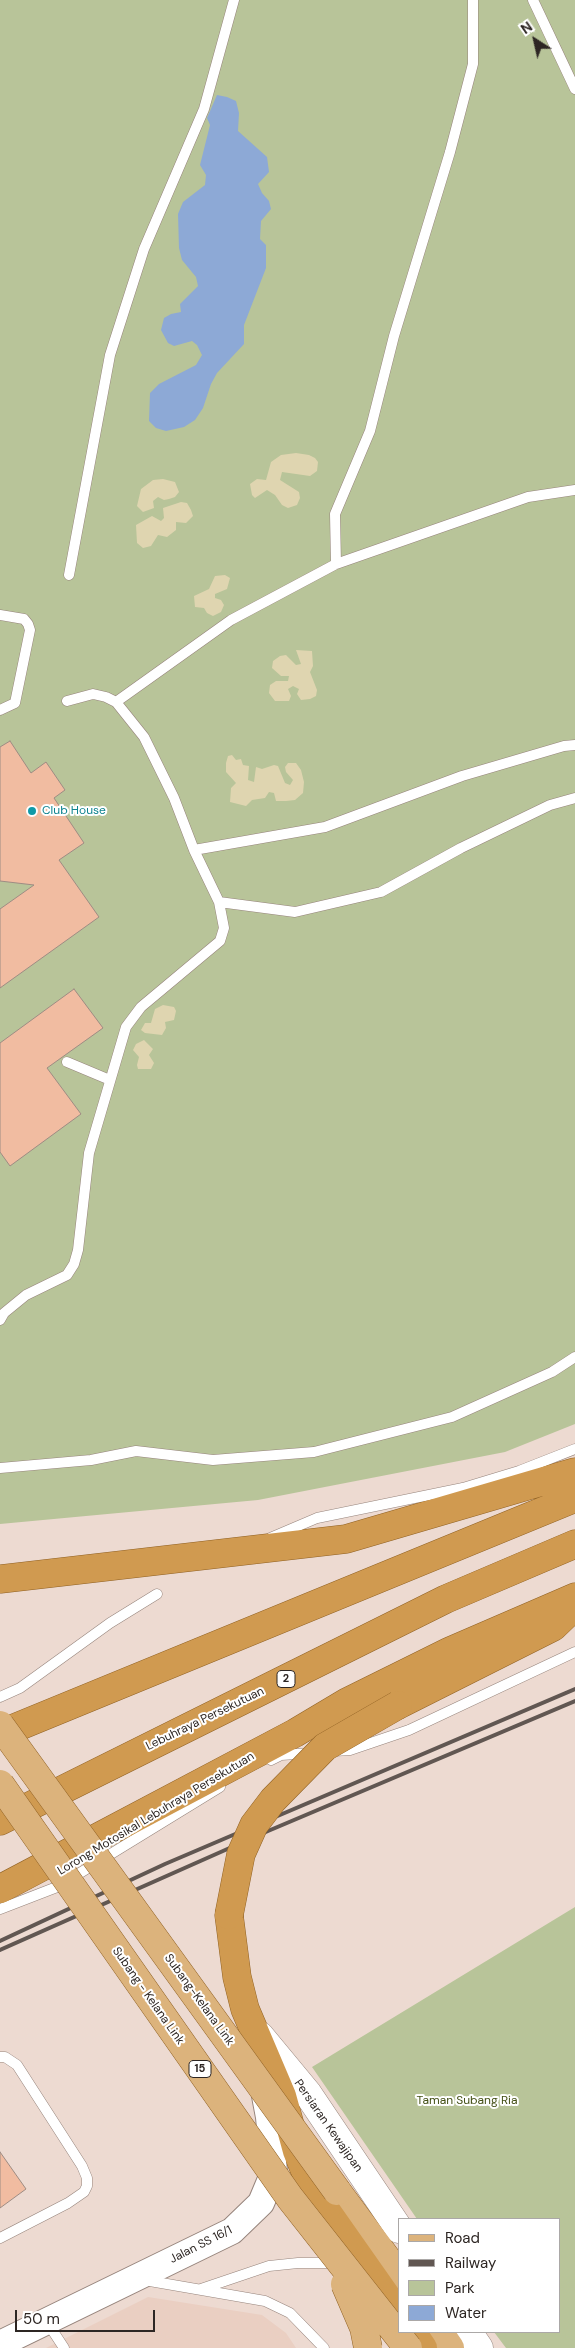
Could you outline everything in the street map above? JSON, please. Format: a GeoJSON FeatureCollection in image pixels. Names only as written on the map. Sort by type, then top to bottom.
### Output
{"type":"FeatureCollection","features":[{"type":"Feature","properties":{"kind":"highway"},"geometry":{"type":"LineString","coordinates":[[0,1579],[346,1539],[575,1472]]}},
{"type":"Feature","properties":{"kind":"highway"},"geometry":{"type":"LineString","coordinates":[[0,1734],[575,1498]]}},
{"type":"Feature","properties":{"kind":"highway","name":"Lebuhraya Persekutuan"},"geometry":{"type":"LineString","coordinates":[[0,1821],[446,1599],[575,1544]]}},
{"type":"Feature","properties":{"kind":"highway"},"geometry":{"type":"LineString","coordinates":[[0,1889],[244,1770],[347,1702],[450,1651],[575,1597]]}},
{"type":"Feature","properties":{"kind":"highway"},"geometry":{"type":"LineString","coordinates":[[398,2311],[387,2279],[314,2193],[297,2150],[282,2096],[245,2009],[237,1977],[229,1915],[241,1854],[254,1826],[273,1800],[325,1747],[398,1705],[553,1627],[575,1606]]}},
{"type":"Feature","properties":{"kind":"highway"},"geometry":{"type":"LineString","coordinates":[[413,2333],[424,2348]]}},
{"type":"Feature","properties":{"kind":"main road","name":"Subang-Kelana Link"},"geometry":{"type":"LineString","coordinates":[[0,1725],[387,2279]]}},
{"type":"Feature","properties":{"kind":"main road","name":"Subang - Kelana Link"},"geometry":{"type":"LineString","coordinates":[[0,1784],[290,2198],[408,2348]]}},
{"type":"Feature","properties":{"kind":"main road","name":"Persiaran Kewajipan"},"geometry":{"type":"LineString","coordinates":[[253,2027],[308,2094],[398,2228]]}},
{"type":"Feature","properties":{"kind":"main road"},"geometry":{"type":"LineString","coordinates":[[290,2198],[336,2269],[353,2300],[364,2328],[368,2348]]}},
{"type":"Feature","properties":{"kind":"main road"},"geometry":{"type":"LineString","coordinates":[[440,2333],[450,2348]]}},
{"type":"Feature","properties":{"kind":"main road"},"geometry":{"type":"LineString","coordinates":[[469,2333],[479,2348]]}},
{"type":"Feature","properties":{"kind":"street","name":"Jalan SS 16/1"},"geometry":{"type":"LineString","coordinates":[[0,2344],[232,2231],[261,2203],[274,2172],[269,2116],[253,2027]]}},
{"type":"Feature","properties":{"kind":"lane"},"geometry":{"type":"LineString","coordinates":[[69,575],[110,355],[144,249],[204,109],[234,0]]}},
{"type":"Feature","properties":{"kind":"lane"},"geometry":{"type":"LineString","coordinates":[[336,564],[335,514],[370,430],[394,336],[450,152],[473,64],[473,0]]}},
{"type":"Feature","properties":{"kind":"lane"},"geometry":{"type":"LineString","coordinates":[[533,0],[575,89]]}},
{"type":"Feature","properties":{"kind":"lane"},"geometry":{"type":"LineString","coordinates":[[116,702],[231,620],[336,564],[528,497],[575,490]]}},
{"type":"Feature","properties":{"kind":"lane"},"geometry":{"type":"LineString","coordinates":[[0,615],[24,619],[30,630],[15,703],[0,710]]}},
{"type":"Feature","properties":{"kind":"lane"},"geometry":{"type":"LineString","coordinates":[[0,1320],[4,1314],[26,1295],[67,1275],[74,1264],[78,1250],[89,1153],[126,1026],[141,1006],[220,941],[224,928],[219,902],[194,850],[174,798],[144,737],[116,702],[99,694],[67,701]]}},
{"type":"Feature","properties":{"kind":"lane"},"geometry":{"type":"LineString","coordinates":[[194,850],[325,827],[462,776],[575,745]]}},
{"type":"Feature","properties":{"kind":"lane"},"geometry":{"type":"LineString","coordinates":[[219,902],[295,912],[381,892],[461,848],[550,805],[575,798]]}},
{"type":"Feature","properties":{"kind":"lane"},"geometry":{"type":"LineString","coordinates":[[67,1062],[110,1080]]}},
{"type":"Feature","properties":{"kind":"lane"},"geometry":{"type":"LineString","coordinates":[[0,1468],[90,1460],[136,1451],[213,1460],[258,1458],[314,1452],[452,1417],[552,1372],[575,1357]]}},
{"type":"Feature","properties":{"kind":"lane"},"geometry":{"type":"LineString","coordinates":[[258,1544],[317,1518],[463,1488],[520,1472],[575,1449]]}},
{"type":"Feature","properties":{"kind":"lane"},"geometry":{"type":"LineString","coordinates":[[0,1698],[20,1688],[110,1622],[157,1594]]}},
{"type":"Feature","properties":{"kind":"lane","name":"Lorong Motosikal Lebuhraya Persekutuan"},"geometry":{"type":"LineString","coordinates":[[0,1909],[57,1888],[244,1770],[280,1755],[350,1750],[409,1730],[575,1652]]}},
{"type":"Feature","properties":{"kind":"lane"},"geometry":{"type":"LineString","coordinates":[[0,2057],[4,2057],[17,2066],[82,2166],[88,2186],[84,2192],[68,2203],[0,2238]]}},
{"type":"Feature","properties":{"kind":"lane"},"geometry":{"type":"LineString","coordinates":[[199,2290],[269,2266],[320,2262],[337,2263],[387,2279]]}},
{"type":"Feature","properties":{"kind":"lane"},"geometry":{"type":"LineString","coordinates":[[134,2279],[265,2301],[290,2313],[324,2348]]}},
{"type":"Feature","properties":{"kind":"lane"},"geometry":{"type":"LineString","coordinates":[[47,2321],[64,2348]]}},
{"type":"Feature","properties":{"kind":"shaded area"},"geometry":{"type":"Polygon","coordinates":[[[148,2297],[262,2315],[286,2333],[296,2348],[46,2348],[148,2297]]]}},
{"type":"Feature","properties":{"kind":"green space"},"geometry":{"type":"Polygon","coordinates":[[[0,0],[575,0],[575,1424],[505,1452],[258,1500],[0,1524],[0,0]]]}},
{"type":"Feature","properties":{"kind":"green space","name":"Taman Subang Ria"},"geometry":{"type":"Polygon","coordinates":[[[575,1907],[575,2348],[506,2348],[495,2333],[560,2333],[560,2218],[416,2218],[312,2067],[575,1907]]]}},
{"type":"Feature","properties":{"kind":"sand"},"geometry":{"type":"Polygon","coordinates":[[[296,453],[309,455],[318,462],[317,471],[310,476],[282,472],[280,480],[299,492],[300,498],[297,505],[288,508],[282,505],[275,495],[267,490],[255,498],[252,495],[250,484],[257,479],[266,480],[271,462],[281,455],[296,453]]]}},
{"type":"Feature","properties":{"kind":"sand"},"geometry":{"type":"Polygon","coordinates":[[[163,479],[175,482],[179,492],[175,497],[169,499],[164,500],[158,497],[153,501],[154,508],[143,512],[137,506],[141,489],[153,480],[163,479]]]}},
{"type":"Feature","properties":{"kind":"sand"},"geometry":{"type":"Polygon","coordinates":[[[181,502],[187,503],[193,516],[186,523],[176,522],[176,530],[167,537],[158,535],[151,546],[143,548],[137,543],[136,525],[152,516],[161,521],[164,518],[163,508],[181,502]]]}},
{"type":"Feature","properties":{"kind":"sand"},"geometry":{"type":"Polygon","coordinates":[[[225,575],[230,578],[227,589],[215,594],[215,598],[221,600],[224,605],[221,612],[213,616],[207,613],[204,608],[195,607],[194,596],[209,589],[215,576],[225,575]]]}},
{"type":"Feature","properties":{"kind":"sand"},"geometry":{"type":"Polygon","coordinates":[[[296,650],[312,651],[313,666],[310,672],[317,690],[316,696],[301,700],[297,694],[299,689],[293,686],[288,689],[291,696],[289,701],[275,701],[269,693],[270,685],[276,681],[288,681],[289,676],[281,676],[272,668],[273,661],[280,656],[286,655],[296,665],[301,664],[296,650]]]}},
{"type":"Feature","properties":{"kind":"sand"},"geometry":{"type":"Polygon","coordinates":[[[232,755],[236,760],[241,759],[243,765],[249,766],[248,780],[254,782],[256,767],[262,769],[274,765],[278,766],[285,783],[290,785],[293,780],[286,772],[285,767],[288,763],[296,763],[301,770],[304,782],[303,793],[295,800],[276,801],[274,793],[269,792],[265,798],[252,800],[246,806],[230,802],[231,788],[236,783],[226,772],[226,763],[228,756],[232,755]]]}},
{"type":"Feature","properties":{"kind":"sand"},"geometry":{"type":"Polygon","coordinates":[[[163,1005],[174,1007],[176,1011],[174,1020],[165,1022],[166,1028],[162,1035],[145,1033],[141,1030],[145,1023],[151,1023],[155,1009],[163,1005]]]}},
{"type":"Feature","properties":{"kind":"sand"},"geometry":{"type":"Polygon","coordinates":[[[144,1040],[153,1049],[149,1055],[154,1063],[151,1069],[138,1069],[139,1057],[133,1050],[136,1044],[144,1040]]]}},
{"type":"Feature","properties":{"kind":"water"},"geometry":{"type":"Polygon","coordinates":[[[217,95],[236,101],[239,113],[238,131],[267,157],[269,172],[258,184],[262,193],[269,201],[271,209],[261,221],[260,239],[266,245],[266,268],[244,325],[244,344],[217,373],[203,408],[195,420],[184,427],[166,431],[156,428],[149,421],[150,393],[159,384],[196,365],[202,355],[197,345],[192,341],[174,346],[168,343],[161,330],[164,318],[181,312],[180,304],[198,286],[196,277],[182,260],[179,248],[178,214],[183,202],[205,185],[206,175],[200,165],[210,125],[207,118],[217,95]]]}},
{"type":"Feature","properties":{"kind":"building"},"geometry":{"type":"Polygon","coordinates":[[[10,741],[31,773],[46,762],[65,790],[54,798],[84,843],[59,860],[99,917],[0,988],[0,909],[34,885],[0,881],[0,747],[10,741]]]}},
{"type":"Feature","properties":{"kind":"building"},"geometry":{"type":"Polygon","coordinates":[[[74,989],[103,1028],[47,1068],[81,1114],[10,1166],[0,1152],[0,1043],[74,989]]]}},
{"type":"Feature","properties":{"kind":"building"},"geometry":{"type":"Polygon","coordinates":[[[0,2152],[26,2189],[0,2208],[0,2152]]]}},
{"type":"Feature","properties":{"kind":"railway"},"geometry":{"type":"LineString","coordinates":[[0,1941],[165,1864],[575,1689]]}},
{"type":"Feature","properties":{"kind":"railway"},"geometry":{"type":"LineString","coordinates":[[0,1950],[268,1831],[575,1701]]}},
{"type":"Feature","properties":{"kind":"place","name":"Club House"},"geometry":{"type":"Point","coordinates":[32,811]}}]}
